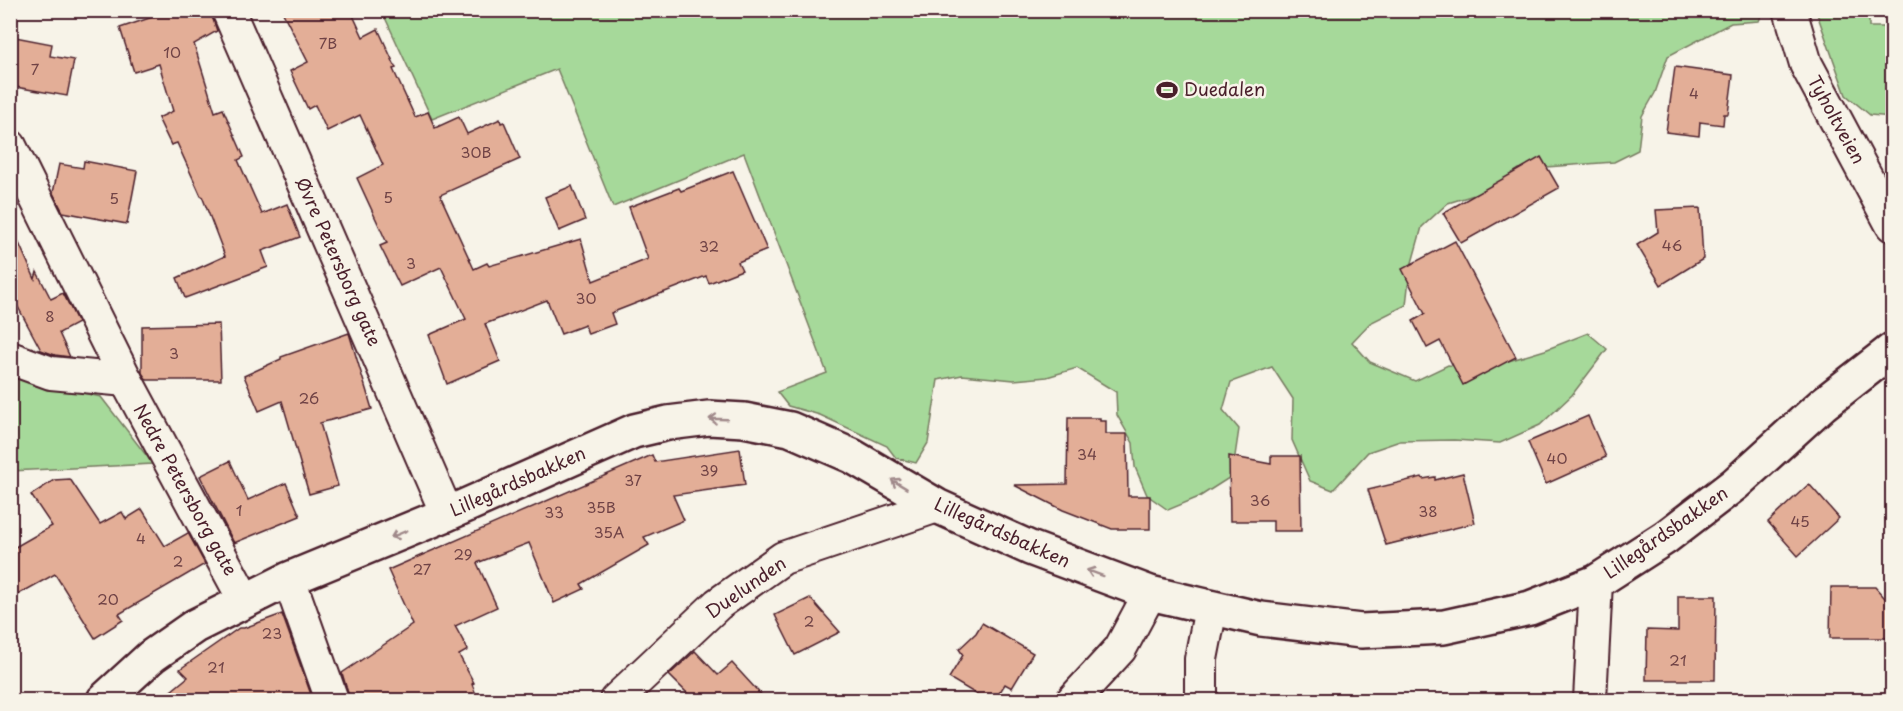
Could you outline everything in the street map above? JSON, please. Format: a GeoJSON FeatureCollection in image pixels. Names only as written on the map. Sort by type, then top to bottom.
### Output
{"type":"FeatureCollection","features":[{"type":"Feature","properties":{"kind":"street","name":"Øvre Petersborg gate"},"geometry":{"type":"LineString","coordinates":[[228,10],[447,514]]}},
{"type":"Feature","properties":{"kind":"street","name":"Tyholtveien"},"geometry":{"type":"LineString","coordinates":[[1790,10],[1806,64],[1893,225]]}},
{"type":"Feature","properties":{"kind":"street","name":"Nedre Petersborg gate"},"geometry":{"type":"LineString","coordinates":[[10,146],[126,380],[244,601]]}},
{"type":"Feature","properties":{"kind":"street","name":"Lillegårdsbakken"},"geometry":{"type":"LineString","coordinates":[[104,700],[152,656],[195,626],[289,579],[447,514],[634,431],[668,423],[709,418],[744,420],[790,429],[852,456],[937,506],[1030,549],[1150,593],[1262,619],[1361,631],[1444,627],[1530,608],[1596,582],[1666,537],[1735,484],[1823,404],[1893,350]]}},
{"type":"Feature","properties":{"kind":"street"},"geometry":{"type":"LineString","coordinates":[[10,358],[51,373],[126,380]]}},
{"type":"Feature","properties":{"kind":"street","name":"Duelunden"},"geometry":{"type":"LineString","coordinates":[[616,700],[718,604],[783,558],[937,506]]}},
{"type":"Feature","properties":{"kind":"street"},"geometry":{"type":"LineString","coordinates":[[289,579],[332,700]]}},
{"type":"Feature","properties":{"kind":"street"},"geometry":{"type":"LineString","coordinates":[[1590,700],[1596,582]]}},
{"type":"Feature","properties":{"kind":"street"},"geometry":{"type":"LineString","coordinates":[[1073,700],[1120,649],[1150,593]]}},
{"type":"Feature","properties":{"kind":"street"},"geometry":{"type":"LineString","coordinates":[[1201,700],[1201,659],[1211,608]]}},
{"type":"Feature","properties":{"kind":"green space","name":"Duedalen"},"geometry":{"type":"Polygon","coordinates":[[[382,11],[1763,11],[1759,21],[1731,23],[1668,56],[1655,93],[1642,116],[1638,150],[1614,162],[1519,169],[1484,192],[1448,203],[1422,227],[1410,270],[1406,305],[1370,323],[1352,342],[1370,362],[1415,381],[1448,365],[1482,369],[1545,350],[1588,333],[1607,349],[1572,395],[1540,425],[1500,443],[1454,440],[1400,441],[1368,452],[1333,490],[1310,481],[1292,440],[1293,399],[1272,367],[1231,382],[1223,410],[1239,429],[1232,476],[1199,497],[1168,510],[1147,495],[1135,467],[1133,443],[1117,415],[1116,392],[1077,368],[1047,377],[1014,380],[962,375],[938,380],[928,443],[916,463],[896,458],[887,446],[820,415],[788,406],[777,392],[827,373],[744,153],[613,207],[557,69],[432,119],[382,11]]]}},
{"type":"Feature","properties":{"kind":"green space"},"geometry":{"type":"Polygon","coordinates":[[[1816,11],[1869,11],[1869,27],[1892,27],[1892,117],[1870,115],[1846,95],[1816,11]]]}},
{"type":"Feature","properties":{"kind":"green space"},"geometry":{"type":"Polygon","coordinates":[[[10,366],[41,384],[101,397],[153,464],[11,471],[10,366]]]}},
{"type":"Feature","properties":{"kind":"building"},"geometry":{"type":"Polygon","coordinates":[[[173,10],[210,10],[217,31],[194,44],[215,112],[223,109],[244,157],[238,160],[262,214],[287,204],[300,237],[262,251],[268,267],[185,298],[177,278],[225,256],[202,196],[177,143],[171,145],[158,118],[173,111],[159,64],[134,72],[120,28],[173,10]]]}},
{"type":"Feature","properties":{"kind":"building"},"geometry":{"type":"Polygon","coordinates":[[[282,11],[351,11],[363,37],[378,29],[415,117],[428,112],[435,128],[459,117],[467,134],[500,119],[501,123],[504,122],[520,159],[440,195],[474,269],[487,263],[489,266],[581,239],[593,281],[648,259],[629,207],[679,188],[681,191],[733,171],[767,250],[738,262],[742,270],[709,283],[706,276],[611,313],[615,324],[588,334],[585,325],[561,334],[547,300],[485,324],[500,361],[447,384],[429,335],[466,319],[441,267],[400,286],[380,246],[387,243],[357,178],[383,165],[360,115],[327,131],[315,105],[308,109],[290,71],[308,62],[282,11]]]}},
{"type":"Feature","properties":{"kind":"building"},"geometry":{"type":"Polygon","coordinates":[[[10,36],[52,44],[50,56],[74,60],[67,96],[10,86],[10,36]]]}},
{"type":"Feature","properties":{"kind":"building"},"geometry":{"type":"Polygon","coordinates":[[[1675,67],[1733,75],[1728,114],[1724,114],[1723,125],[1700,122],[1699,136],[1666,132],[1675,67]]]}},
{"type":"Feature","properties":{"kind":"building"},"geometry":{"type":"Polygon","coordinates":[[[1541,157],[1559,188],[1461,243],[1443,213],[1541,157]]]}},
{"type":"Feature","properties":{"kind":"building"},"geometry":{"type":"Polygon","coordinates":[[[84,161],[137,171],[127,224],[63,212],[53,193],[59,164],[83,168],[84,161]]]}},
{"type":"Feature","properties":{"kind":"building"},"geometry":{"type":"Polygon","coordinates":[[[572,186],[585,220],[559,231],[545,197],[572,186]]]}},
{"type":"Feature","properties":{"kind":"building"},"geometry":{"type":"Polygon","coordinates":[[[1700,208],[1703,259],[1661,285],[1637,245],[1658,232],[1656,210],[1700,208]]]}},
{"type":"Feature","properties":{"kind":"building"},"geometry":{"type":"Polygon","coordinates":[[[10,223],[35,279],[37,272],[51,299],[63,293],[78,323],[59,333],[70,357],[41,350],[10,292],[10,223]]]}},
{"type":"Feature","properties":{"kind":"building"},"geometry":{"type":"Polygon","coordinates":[[[1455,241],[1516,357],[1463,385],[1440,341],[1427,348],[1413,321],[1425,314],[1402,269],[1455,241]]]}},
{"type":"Feature","properties":{"kind":"building"},"geometry":{"type":"Polygon","coordinates":[[[219,324],[221,380],[147,380],[142,373],[142,326],[219,324]]]}},
{"type":"Feature","properties":{"kind":"building"},"geometry":{"type":"Polygon","coordinates":[[[349,333],[372,409],[320,423],[338,486],[309,494],[282,401],[259,411],[244,376],[281,357],[349,333]]]}},
{"type":"Feature","properties":{"kind":"building"},"geometry":{"type":"Polygon","coordinates":[[[1588,416],[1606,457],[1546,484],[1528,442],[1588,416]]]}},
{"type":"Feature","properties":{"kind":"building"},"geometry":{"type":"Polygon","coordinates":[[[1068,418],[1100,418],[1100,421],[1106,421],[1106,434],[1127,434],[1128,496],[1150,496],[1150,529],[1112,529],[1063,510],[1014,485],[1067,484],[1068,418]]]}},
{"type":"Feature","properties":{"kind":"building"},"geometry":{"type":"Polygon","coordinates":[[[740,449],[745,485],[673,495],[684,520],[644,537],[649,545],[581,584],[584,589],[554,603],[529,543],[477,563],[497,607],[455,626],[468,650],[459,655],[474,683],[472,684],[478,700],[350,700],[342,673],[413,625],[388,570],[652,455],[655,462],[740,449]]]}},
{"type":"Feature","properties":{"kind":"building"},"geometry":{"type":"Polygon","coordinates":[[[1229,456],[1271,464],[1271,456],[1300,456],[1301,531],[1273,531],[1273,521],[1230,521],[1229,456]]]}},
{"type":"Feature","properties":{"kind":"building"},"geometry":{"type":"Polygon","coordinates":[[[230,461],[248,500],[286,483],[300,516],[234,543],[200,476],[230,461]]]}},
{"type":"Feature","properties":{"kind":"building"},"geometry":{"type":"Polygon","coordinates":[[[1463,473],[1475,523],[1386,545],[1368,490],[1422,477],[1423,479],[1435,477],[1435,480],[1463,473]]]}},
{"type":"Feature","properties":{"kind":"building"},"geometry":{"type":"Polygon","coordinates":[[[70,479],[100,524],[122,512],[126,519],[142,509],[165,546],[188,533],[205,564],[119,614],[123,620],[95,638],[55,574],[10,599],[10,550],[52,526],[31,495],[54,480],[70,479]]]}},
{"type":"Feature","properties":{"kind":"building"},"geometry":{"type":"Polygon","coordinates":[[[1809,484],[1839,518],[1798,556],[1768,522],[1809,484]]]}},
{"type":"Feature","properties":{"kind":"building"},"geometry":{"type":"Polygon","coordinates":[[[1831,587],[1875,587],[1893,607],[1893,638],[1830,638],[1831,587]]]}},
{"type":"Feature","properties":{"kind":"building"},"geometry":{"type":"Polygon","coordinates":[[[1678,596],[1716,596],[1715,680],[1646,680],[1647,630],[1678,631],[1678,596]]]}},
{"type":"Feature","properties":{"kind":"building"},"geometry":{"type":"Polygon","coordinates":[[[810,598],[840,632],[795,655],[775,615],[810,598]]]}},
{"type":"Feature","properties":{"kind":"building"},"geometry":{"type":"Polygon","coordinates":[[[282,614],[313,700],[160,700],[188,677],[180,669],[239,628],[282,614]]]}},
{"type":"Feature","properties":{"kind":"building"},"geometry":{"type":"Polygon","coordinates":[[[982,623],[1033,653],[1012,688],[1005,684],[995,700],[986,700],[949,678],[963,655],[959,649],[976,633],[982,623]]]}},
{"type":"Feature","properties":{"kind":"building"},"geometry":{"type":"Polygon","coordinates":[[[695,651],[718,675],[732,663],[766,700],[689,700],[692,698],[669,675],[695,651]]]}},
{"type":"Feature","properties":{"kind":"place","name":"Duedalen"},"geometry":{"type":"Point","coordinates":[1167,90]}}]}
